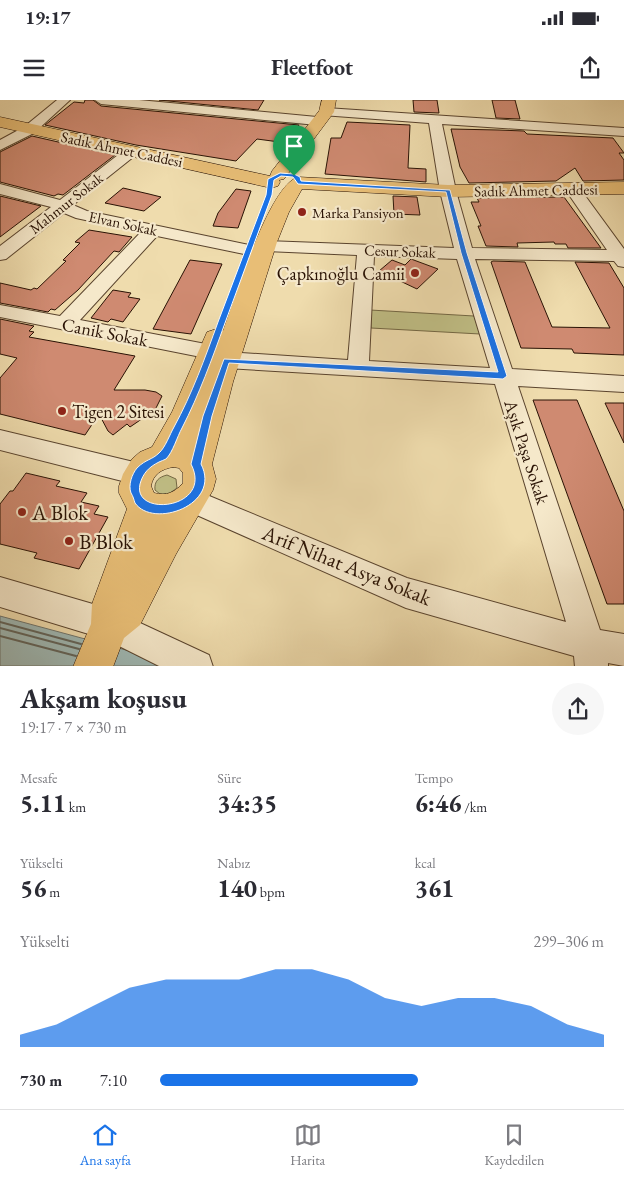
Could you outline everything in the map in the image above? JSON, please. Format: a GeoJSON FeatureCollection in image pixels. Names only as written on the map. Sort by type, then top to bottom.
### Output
{"type":"FeatureCollection","features":[{"type":"Feature","properties":{"kind":"main road"},"geometry":{"type":"LineString","coordinates":[[196,464],[219,356],[257,248],[286,197],[283,180],[330,109]]}},
{"type":"Feature","properties":{"kind":"main road","name":"Sadık Ahmet Caddesi"},"geometry":{"type":"LineString","coordinates":[[0,122],[132,152],[245,175],[283,180],[448,191],[624,188]]}},
{"type":"Feature","properties":{"kind":"main road"},"geometry":{"type":"LineString","coordinates":[[163,456],[219,356]]}},
{"type":"Feature","properties":{"kind":"main road"},"geometry":{"type":"LineString","coordinates":[[163,456],[182,456],[190,459],[196,464],[200,472],[200,482],[197,491],[164,542],[127,612],[102,644],[148,463],[163,456]]}},
{"type":"Feature","properties":{"kind":"main road"},"geometry":{"type":"LineString","coordinates":[[141,490],[162,510],[182,505],[190,500]]}},
{"type":"Feature","properties":{"kind":"street"},"geometry":{"type":"LineString","coordinates":[[0,146],[29,130],[64,100]]}},
{"type":"Feature","properties":{"kind":"street"},"geometry":{"type":"LineString","coordinates":[[101,100],[330,109],[436,120],[624,132]]}},
{"type":"Feature","properties":{"kind":"street","name":"Aşık Paşa Sokak"},"geometry":{"type":"LineString","coordinates":[[436,120],[448,191],[464,253],[591,655]]}},
{"type":"Feature","properties":{"kind":"street","name":"Mahmur Sokak"},"geometry":{"type":"LineString","coordinates":[[0,255],[132,152]]}},
{"type":"Feature","properties":{"kind":"street","name":"Elvan Sokak"},"geometry":{"type":"LineString","coordinates":[[0,189],[61,206],[82,215],[152,230],[257,248]]}},
{"type":"Feature","properties":{"kind":"street"},"geometry":{"type":"LineString","coordinates":[[573,189],[622,258]]}},
{"type":"Feature","properties":{"kind":"street"},"geometry":{"type":"LineString","coordinates":[[64,324],[152,230]]}},
{"type":"Feature","properties":{"kind":"street","name":"Cesur Sokak"},"geometry":{"type":"LineString","coordinates":[[257,248],[622,258]]}},
{"type":"Feature","properties":{"kind":"street"},"geometry":{"type":"LineString","coordinates":[[358,368],[366,250]]}},
{"type":"Feature","properties":{"kind":"street","name":"Canik Sokak"},"geometry":{"type":"LineString","coordinates":[[0,311],[219,356],[358,368],[624,384]]}},
{"type":"Feature","properties":{"kind":"street"},"geometry":{"type":"LineString","coordinates":[[0,440],[141,490]]}},
{"type":"Feature","properties":{"kind":"street","name":"Arif Nihat Asya Sokak"},"geometry":{"type":"LineString","coordinates":[[190,500],[406,592],[591,655],[624,650]]}},
{"type":"Feature","properties":{"kind":"street"},"geometry":{"type":"LineString","coordinates":[[0,592],[102,644],[197,666]]}},
{"type":"Feature","properties":{"kind":"shaded area"},"geometry":{"type":"Polygon","coordinates":[[[370,310],[474,316],[480,334],[371,328],[370,310]]]}},
{"type":"Feature","properties":{"kind":"shaded area"},"geometry":{"type":"Polygon","coordinates":[[[167,475],[176,479],[177,488],[167,495],[160,494],[155,490],[155,484],[159,478],[167,475]]]}},
{"type":"Feature","properties":{"kind":"water"},"geometry":{"type":"Polygon","coordinates":[[[0,616],[137,653],[158,666],[0,666],[0,616]]]}},
{"type":"Feature","properties":{"kind":"building"},"geometry":{"type":"Polygon","coordinates":[[[85,100],[93,100],[101,106],[299,125],[287,143],[257,139],[236,161],[136,145],[45,125],[74,102],[84,103],[85,100]]]}},
{"type":"Feature","properties":{"kind":"building"},"geometry":{"type":"Polygon","coordinates":[[[159,100],[264,100],[258,110],[159,100]]]}},
{"type":"Feature","properties":{"kind":"building"},"geometry":{"type":"Polygon","coordinates":[[[413,100],[437,100],[439,113],[414,112],[413,100]]]}},
{"type":"Feature","properties":{"kind":"building"},"geometry":{"type":"Polygon","coordinates":[[[492,100],[515,100],[520,119],[496,118],[492,100]]]}},
{"type":"Feature","properties":{"kind":"building"},"geometry":{"type":"Polygon","coordinates":[[[347,122],[410,125],[408,168],[426,169],[426,182],[325,174],[331,138],[341,138],[347,122]]]}},
{"type":"Feature","properties":{"kind":"building"},"geometry":{"type":"Polygon","coordinates":[[[451,129],[524,131],[527,134],[613,138],[624,153],[619,153],[624,160],[624,180],[583,181],[575,168],[556,181],[469,183],[460,167],[451,129]]]}},
{"type":"Feature","properties":{"kind":"building"},"geometry":{"type":"Polygon","coordinates":[[[32,136],[115,155],[63,195],[58,194],[54,196],[0,182],[0,152],[32,136]]]}},
{"type":"Feature","properties":{"kind":"building"},"geometry":{"type":"Polygon","coordinates":[[[123,188],[161,197],[144,211],[105,203],[123,188]]]}},
{"type":"Feature","properties":{"kind":"building"},"geometry":{"type":"Polygon","coordinates":[[[236,189],[251,191],[238,228],[213,226],[218,213],[236,189]]]}},
{"type":"Feature","properties":{"kind":"building"},"geometry":{"type":"Polygon","coordinates":[[[0,196],[41,206],[0,237],[0,196]]]}},
{"type":"Feature","properties":{"kind":"building"},"geometry":{"type":"Polygon","coordinates":[[[393,196],[417,197],[420,215],[394,214],[393,196]]]}},
{"type":"Feature","properties":{"kind":"building"},"geometry":{"type":"Polygon","coordinates":[[[564,197],[601,248],[568,248],[566,244],[555,244],[554,242],[517,243],[518,247],[486,246],[478,226],[481,226],[471,202],[479,202],[477,198],[564,197]]]}},
{"type":"Feature","properties":{"kind":"building"},"geometry":{"type":"Polygon","coordinates":[[[89,230],[132,237],[119,252],[114,251],[78,290],[55,310],[51,309],[48,312],[0,303],[0,283],[31,290],[37,289],[66,261],[63,260],[80,243],[75,242],[89,230]]]}},
{"type":"Feature","properties":{"kind":"building","name":"Çapkınoğlu Camii"},"geometry":{"type":"Polygon","coordinates":[[[411,259],[438,269],[417,289],[379,271],[392,260],[405,265],[411,259]]]}},
{"type":"Feature","properties":{"kind":"building"},"geometry":{"type":"Polygon","coordinates":[[[190,260],[222,264],[191,334],[153,329],[190,260]]]}},
{"type":"Feature","properties":{"kind":"building"},"geometry":{"type":"Polygon","coordinates":[[[491,262],[525,262],[552,327],[610,328],[575,262],[609,263],[624,288],[624,355],[574,353],[572,349],[521,348],[491,262]]]}},
{"type":"Feature","properties":{"kind":"building"},"geometry":{"type":"Polygon","coordinates":[[[113,290],[131,293],[128,297],[140,299],[123,322],[111,319],[108,322],[91,318],[113,290]]]}},
{"type":"Feature","properties":{"kind":"building"},"geometry":{"type":"Polygon","coordinates":[[[0,319],[34,326],[29,331],[34,332],[29,337],[135,356],[114,390],[156,392],[162,396],[155,410],[130,427],[127,424],[113,435],[108,431],[99,414],[85,435],[0,414],[0,378],[17,358],[0,354],[0,319]]]}},
{"type":"Feature","properties":{"kind":"building"},"geometry":{"type":"Polygon","coordinates":[[[533,400],[577,400],[624,511],[624,604],[607,604],[533,400]]]}},
{"type":"Feature","properties":{"kind":"building"},"geometry":{"type":"Polygon","coordinates":[[[605,403],[624,403],[624,443],[605,403]]]}},
{"type":"Feature","properties":{"kind":"building"},"geometry":{"type":"Polygon","coordinates":[[[26,473],[60,481],[56,486],[87,493],[81,502],[99,506],[94,514],[108,517],[79,569],[34,558],[37,553],[0,544],[0,504],[10,491],[13,491],[26,473]]]}},
{"type":"Feature","properties":{"kind":"place","name":"Marka Pansiyon"},"geometry":{"type":"Point","coordinates":[302,212]}},
{"type":"Feature","properties":{"kind":"place","name":"Çapkınoğlu Camii"},"geometry":{"type":"Point","coordinates":[415,273]}},
{"type":"Feature","properties":{"kind":"place","name":"Tigen 2 Sitesi"},"geometry":{"type":"Point","coordinates":[62,411]}},
{"type":"Feature","properties":{"kind":"place","name":"A Blok"},"geometry":{"type":"Point","coordinates":[22,512]}},
{"type":"Feature","properties":{"kind":"place","name":"B Blok"},"geometry":{"type":"Point","coordinates":[69,541]}},
{"type":"Feature","properties":{"kind":"route"},"geometry":{"type":"LineString","coordinates":[[280,174],[294,176],[298,178],[298,183],[448,191],[464,253],[503,376],[226,360],[207,416],[196,464],[200,472],[200,482],[197,491],[190,500],[182,505],[172,509],[153,509],[139,501],[134,488],[135,481],[138,474],[148,463],[163,456],[186,413],[211,352],[269,195],[272,184],[271,179],[280,174]]}}]}
